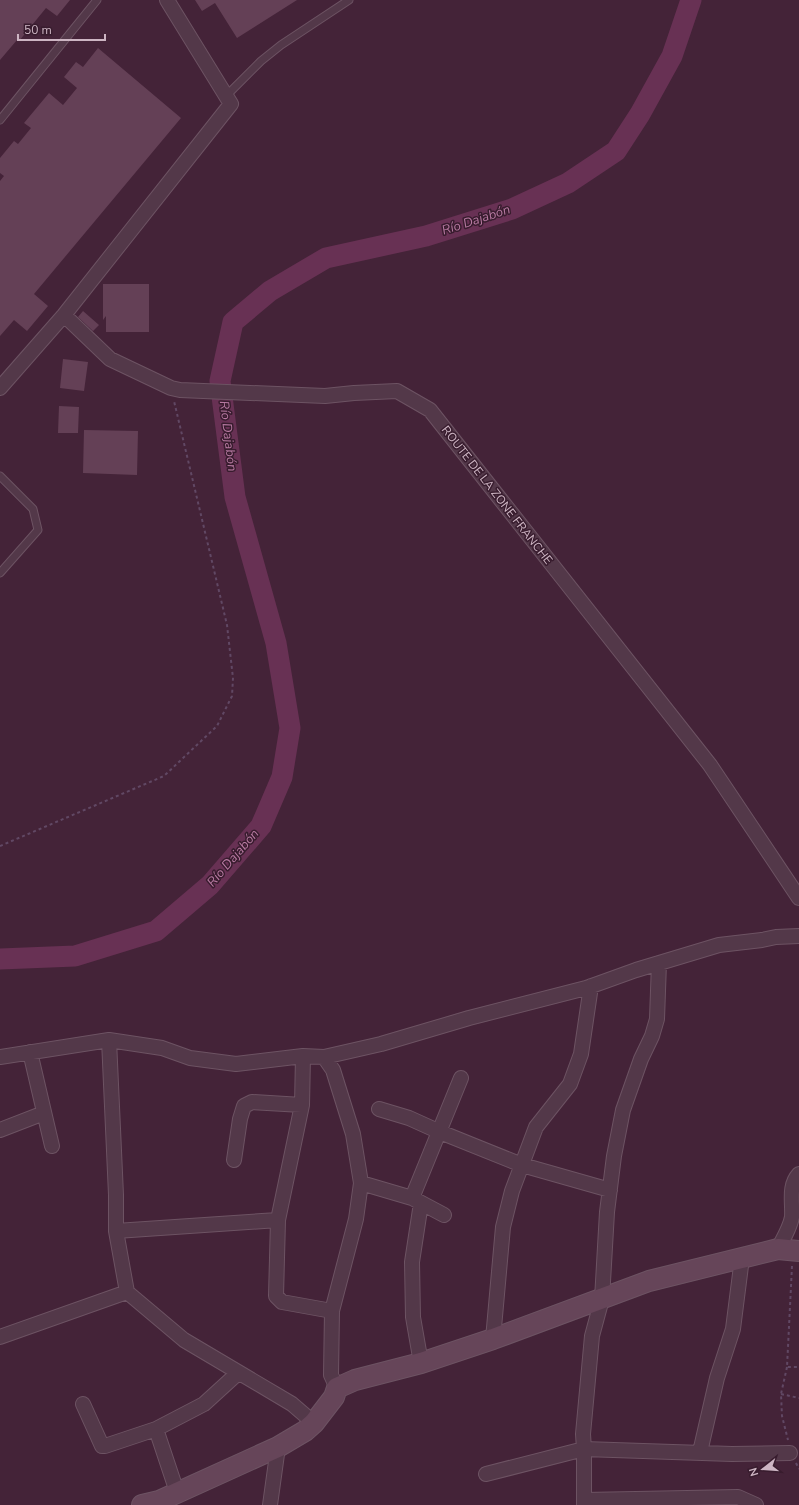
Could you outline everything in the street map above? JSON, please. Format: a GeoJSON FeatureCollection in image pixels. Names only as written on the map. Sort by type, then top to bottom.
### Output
{"type":"FeatureCollection","features":[{"type":"Feature","properties":{"kind":"street"},"geometry":{"type":"LineString","coordinates":[[0,388],[64,314],[232,104],[167,0]]}},
{"type":"Feature","properties":{"kind":"street","name":"ROUTE DE LA ZONE FRANCHE"},"geometry":{"type":"LineString","coordinates":[[64,314],[110,359],[176,389],[293,396],[325,396],[354,392],[397,391],[430,410],[710,765],[799,898]]}},
{"type":"Feature","properties":{"kind":"street"},"geometry":{"type":"LineString","coordinates":[[0,1057],[110,1040],[162,1048],[190,1058],[236,1064],[303,1056],[324,1057],[381,1044],[469,1018],[591,986],[719,945],[776,937],[799,936]]}},
{"type":"Feature","properties":{"kind":"street"},"geometry":{"type":"LineString","coordinates":[[659,963],[657,1019],[652,1036],[641,1059],[623,1110],[614,1156],[602,1299],[592,1336],[583,1434],[584,1503],[738,1497],[756,1505]]}},
{"type":"Feature","properties":{"kind":"street"},"geometry":{"type":"LineString","coordinates":[[493,1339],[503,1228],[512,1191],[536,1127],[570,1084],[581,1054],[591,986]]}},
{"type":"Feature","properties":{"kind":"street"},"geometry":{"type":"LineString","coordinates":[[110,1040],[116,1231],[127,1292],[184,1340],[292,1404],[314,1423]]}},
{"type":"Feature","properties":{"kind":"street"},"geometry":{"type":"LineString","coordinates":[[30,1052],[52,1146]]}},
{"type":"Feature","properties":{"kind":"street"},"geometry":{"type":"LineString","coordinates":[[303,1056],[302,1105],[278,1220],[276,1296],[282,1302],[332,1311]]}},
{"type":"Feature","properties":{"kind":"street"},"geometry":{"type":"LineString","coordinates":[[324,1057],[333,1070],[353,1134],[361,1183],[356,1219],[332,1311],[331,1375],[338,1388]]}},
{"type":"Feature","properties":{"kind":"street"},"geometry":{"type":"LineString","coordinates":[[421,1363],[413,1317],[412,1262],[417,1200],[440,1132],[461,1078]]}},
{"type":"Feature","properties":{"kind":"street"},"geometry":{"type":"LineString","coordinates":[[234,1160],[240,1119],[244,1106],[252,1102],[302,1105]]}},
{"type":"Feature","properties":{"kind":"street"},"geometry":{"type":"LineString","coordinates":[[379,1110],[410,1118],[440,1132],[522,1165],[610,1190]]}},
{"type":"Feature","properties":{"kind":"street"},"geometry":{"type":"LineString","coordinates":[[0,1130],[44,1113]]}},
{"type":"Feature","properties":{"kind":"street"},"geometry":{"type":"LineString","coordinates":[[153,1504],[278,1447],[304,1432],[314,1423],[334,1397],[338,1388],[355,1380],[421,1363],[493,1339],[649,1281],[742,1258],[790,1251],[787,1232],[792,1217],[792,1186],[799,1174]]}},
{"type":"Feature","properties":{"kind":"street"},"geometry":{"type":"LineString","coordinates":[[361,1183],[417,1200],[444,1215]]}},
{"type":"Feature","properties":{"kind":"street"},"geometry":{"type":"LineString","coordinates":[[116,1231],[278,1220]]}},
{"type":"Feature","properties":{"kind":"street"},"geometry":{"type":"LineString","coordinates":[[700,1452],[717,1378],[733,1329],[742,1258]]}},
{"type":"Feature","properties":{"kind":"street"},"geometry":{"type":"LineString","coordinates":[[0,1337],[127,1292]]}},
{"type":"Feature","properties":{"kind":"street"},"geometry":{"type":"LineString","coordinates":[[83,1404],[102,1446],[109,1445],[156,1429],[204,1404],[238,1373]]}},
{"type":"Feature","properties":{"kind":"street"},"geometry":{"type":"LineString","coordinates":[[156,1429],[177,1492]]}},
{"type":"Feature","properties":{"kind":"street"},"geometry":{"type":"LineString","coordinates":[[270,1505],[278,1447]]}},
{"type":"Feature","properties":{"kind":"street"},"geometry":{"type":"LineString","coordinates":[[486,1474],[584,1449],[732,1454],[790,1453]]}},
{"type":"Feature","properties":{"kind":"lane"},"geometry":{"type":"LineString","coordinates":[[0,120],[97,0]]}},
{"type":"Feature","properties":{"kind":"lane"},"geometry":{"type":"LineString","coordinates":[[226,96],[261,61],[281,45],[349,0]]}},
{"type":"Feature","properties":{"kind":"lane"},"geometry":{"type":"LineString","coordinates":[[0,476],[33,509],[38,530],[0,573]]}},
{"type":"Feature","properties":{"kind":"path"},"geometry":{"type":"LineString","coordinates":[[0,846],[164,776],[217,726],[232,696],[233,678],[227,625],[176,389]]}},
{"type":"Feature","properties":{"kind":"path"},"geometry":{"type":"LineString","coordinates":[[790,1251],[787,1367],[781,1394],[782,1416],[790,1453],[799,1469]]}},
{"type":"Feature","properties":{"kind":"path"},"geometry":{"type":"LineString","coordinates":[[787,1367],[799,1367]]}},
{"type":"Feature","properties":{"kind":"path"},"geometry":{"type":"LineString","coordinates":[[781,1394],[799,1398]]}},
{"type":"Feature","properties":{"kind":"building"},"geometry":{"type":"Polygon","coordinates":[[[0,0],[70,0],[57,16],[46,8],[19,41],[17,40],[0,60],[0,0]]]}},
{"type":"Feature","properties":{"kind":"building"},"geometry":{"type":"Polygon","coordinates":[[[195,0],[297,0],[237,38],[215,3],[202,11],[195,0]]]}},
{"type":"Feature","properties":{"kind":"building"},"geometry":{"type":"Polygon","coordinates":[[[98,48],[181,118],[34,294],[48,306],[27,331],[14,320],[0,336],[0,181],[4,176],[0,173],[0,158],[14,141],[18,144],[31,128],[24,123],[49,93],[63,105],[77,88],[64,77],[76,62],[83,67],[98,48]]]}},
{"type":"Feature","properties":{"kind":"building"},"geometry":{"type":"Polygon","coordinates":[[[103,284],[149,284],[149,332],[106,332],[106,316],[103,320],[103,284]]]}},
{"type":"Feature","properties":{"kind":"building"},"geometry":{"type":"Polygon","coordinates":[[[83,311],[99,325],[93,331],[78,317],[83,311]]]}},
{"type":"Feature","properties":{"kind":"building"},"geometry":{"type":"Polygon","coordinates":[[[63,359],[88,362],[84,391],[60,388],[63,359]]]}},
{"type":"Feature","properties":{"kind":"building"},"geometry":{"type":"Polygon","coordinates":[[[59,406],[79,407],[78,433],[58,433],[59,406]]]}},
{"type":"Feature","properties":{"kind":"building"},"geometry":{"type":"Polygon","coordinates":[[[84,430],[138,431],[137,475],[83,473],[84,430]]]}},
{"type":"Feature","properties":{"kind":"waterway","name":"Río Dajabón"},"geometry":{"type":"LineString","coordinates":[[0,959],[75,956],[156,931],[210,885],[261,826],[282,777],[290,728],[276,643],[235,497],[220,381],[233,322],[270,291],[326,258],[426,236],[512,209],[568,183],[616,151],[640,114],[672,56],[691,0]]}}]}
